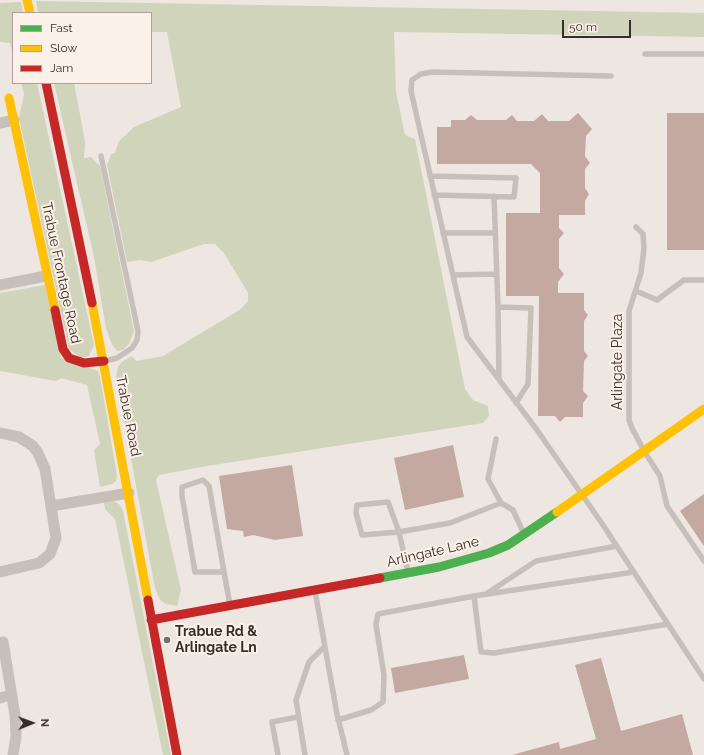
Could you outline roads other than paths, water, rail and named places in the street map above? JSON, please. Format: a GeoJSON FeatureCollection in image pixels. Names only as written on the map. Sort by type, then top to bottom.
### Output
{"type":"FeatureCollection","features":[{"type":"Feature","properties":{"kind":"street"},"geometry":{"type":"LineString","coordinates":[[27,0],[30,12]]}},
{"type":"Feature","properties":{"kind":"street","name":"Trabue Road"},"geometry":{"type":"LineString","coordinates":[[46,84],[76,218],[104,361],[177,755]]}},
{"type":"Feature","properties":{"kind":"street","name":"Trabue Frontage Road"},"geometry":{"type":"LineString","coordinates":[[9,98],[61,343],[69,358],[84,363],[104,361]]}},
{"type":"Feature","properties":{"kind":"street"},"geometry":{"type":"LineString","coordinates":[[0,123],[14,120]]}},
{"type":"Feature","properties":{"kind":"street"},"geometry":{"type":"LineString","coordinates":[[0,285],[46,276]]}},
{"type":"Feature","properties":{"kind":"street","name":"Arlingate Lane"},"geometry":{"type":"LineString","coordinates":[[152,620],[408,573],[471,559],[508,545],[525,535],[704,409]]}},
{"type":"Feature","properties":{"kind":"street"},"geometry":{"type":"LineString","coordinates":[[0,433],[19,437],[33,446],[38,453],[45,468],[56,538],[50,554],[39,563],[0,572]]}},
{"type":"Feature","properties":{"kind":"street"},"geometry":{"type":"LineString","coordinates":[[51,506],[128,493]]}},
{"type":"Feature","properties":{"kind":"street"},"geometry":{"type":"LineString","coordinates":[[3,642],[16,726],[13,755]]}},
{"type":"Feature","properties":{"kind":"street"},"geometry":{"type":"LineString","coordinates":[[0,698],[12,695]]}},
{"type":"Feature","properties":{"kind":"lane"},"geometry":{"type":"LineString","coordinates":[[645,54],[704,54]]}},
{"type":"Feature","properties":{"kind":"lane"},"geometry":{"type":"LineString","coordinates":[[611,76],[432,72],[421,74],[412,80],[411,91],[467,337],[499,379],[616,546],[704,679]]}},
{"type":"Feature","properties":{"kind":"lane","name":"Trabue Frontage Road"},"geometry":{"type":"LineString","coordinates":[[101,156],[138,331],[137,340],[129,351],[117,358],[104,361]]}},
{"type":"Feature","properties":{"kind":"lane"},"geometry":{"type":"LineString","coordinates":[[430,176],[516,178],[514,197],[434,195]]}},
{"type":"Feature","properties":{"kind":"lane"},"geometry":{"type":"LineString","coordinates":[[494,196],[499,379]]}},
{"type":"Feature","properties":{"kind":"lane","name":"Arlingate Plaza"},"geometry":{"type":"LineString","coordinates":[[636,227],[643,234],[644,248],[641,273],[629,311],[628,408],[632,428],[644,451],[660,476],[670,513],[704,561]]}},
{"type":"Feature","properties":{"kind":"lane"},"geometry":{"type":"LineString","coordinates":[[443,233],[495,233]]}},
{"type":"Feature","properties":{"kind":"lane"},"geometry":{"type":"LineString","coordinates":[[453,275],[496,274]]}},
{"type":"Feature","properties":{"kind":"lane"},"geometry":{"type":"LineString","coordinates":[[636,291],[657,300],[684,280],[704,280]]}},
{"type":"Feature","properties":{"kind":"lane"},"geometry":{"type":"LineString","coordinates":[[498,307],[531,308],[528,384],[516,403]]}},
{"type":"Feature","properties":{"kind":"lane"},"geometry":{"type":"LineString","coordinates":[[496,439],[488,479],[501,503],[513,510],[525,535]]}},
{"type":"Feature","properties":{"kind":"lane"},"geometry":{"type":"LineString","coordinates":[[224,572],[195,572],[182,496],[182,487],[203,480],[209,486],[230,606]]}},
{"type":"Feature","properties":{"kind":"lane"},"geometry":{"type":"LineString","coordinates":[[408,573],[399,532],[388,502],[357,505],[356,513],[362,535],[399,532],[450,524],[501,503]]}},
{"type":"Feature","properties":{"kind":"lane"},"geometry":{"type":"LineString","coordinates":[[485,594],[536,561],[616,546]]}},
{"type":"Feature","properties":{"kind":"lane"},"geometry":{"type":"LineString","coordinates":[[338,720],[370,710],[383,702],[384,675],[376,625],[378,614],[485,594],[634,572]]}},
{"type":"Feature","properties":{"kind":"lane"},"geometry":{"type":"LineString","coordinates":[[315,590],[338,720],[347,755]]}},
{"type":"Feature","properties":{"kind":"lane"},"geometry":{"type":"LineString","coordinates":[[474,596],[481,652],[494,653],[668,624]]}},
{"type":"Feature","properties":{"kind":"lane"},"geometry":{"type":"LineString","coordinates":[[305,755],[296,700],[298,688],[309,662],[324,647]]}},
{"type":"Feature","properties":{"kind":"lane"},"geometry":{"type":"LineString","coordinates":[[278,755],[272,722],[298,717]]}},
{"type":"Feature","properties":{"kind":"place","name":"Trabue Rd & Arlingate Ln"},"geometry":{"type":"Point","coordinates":[167,640]}}]}
